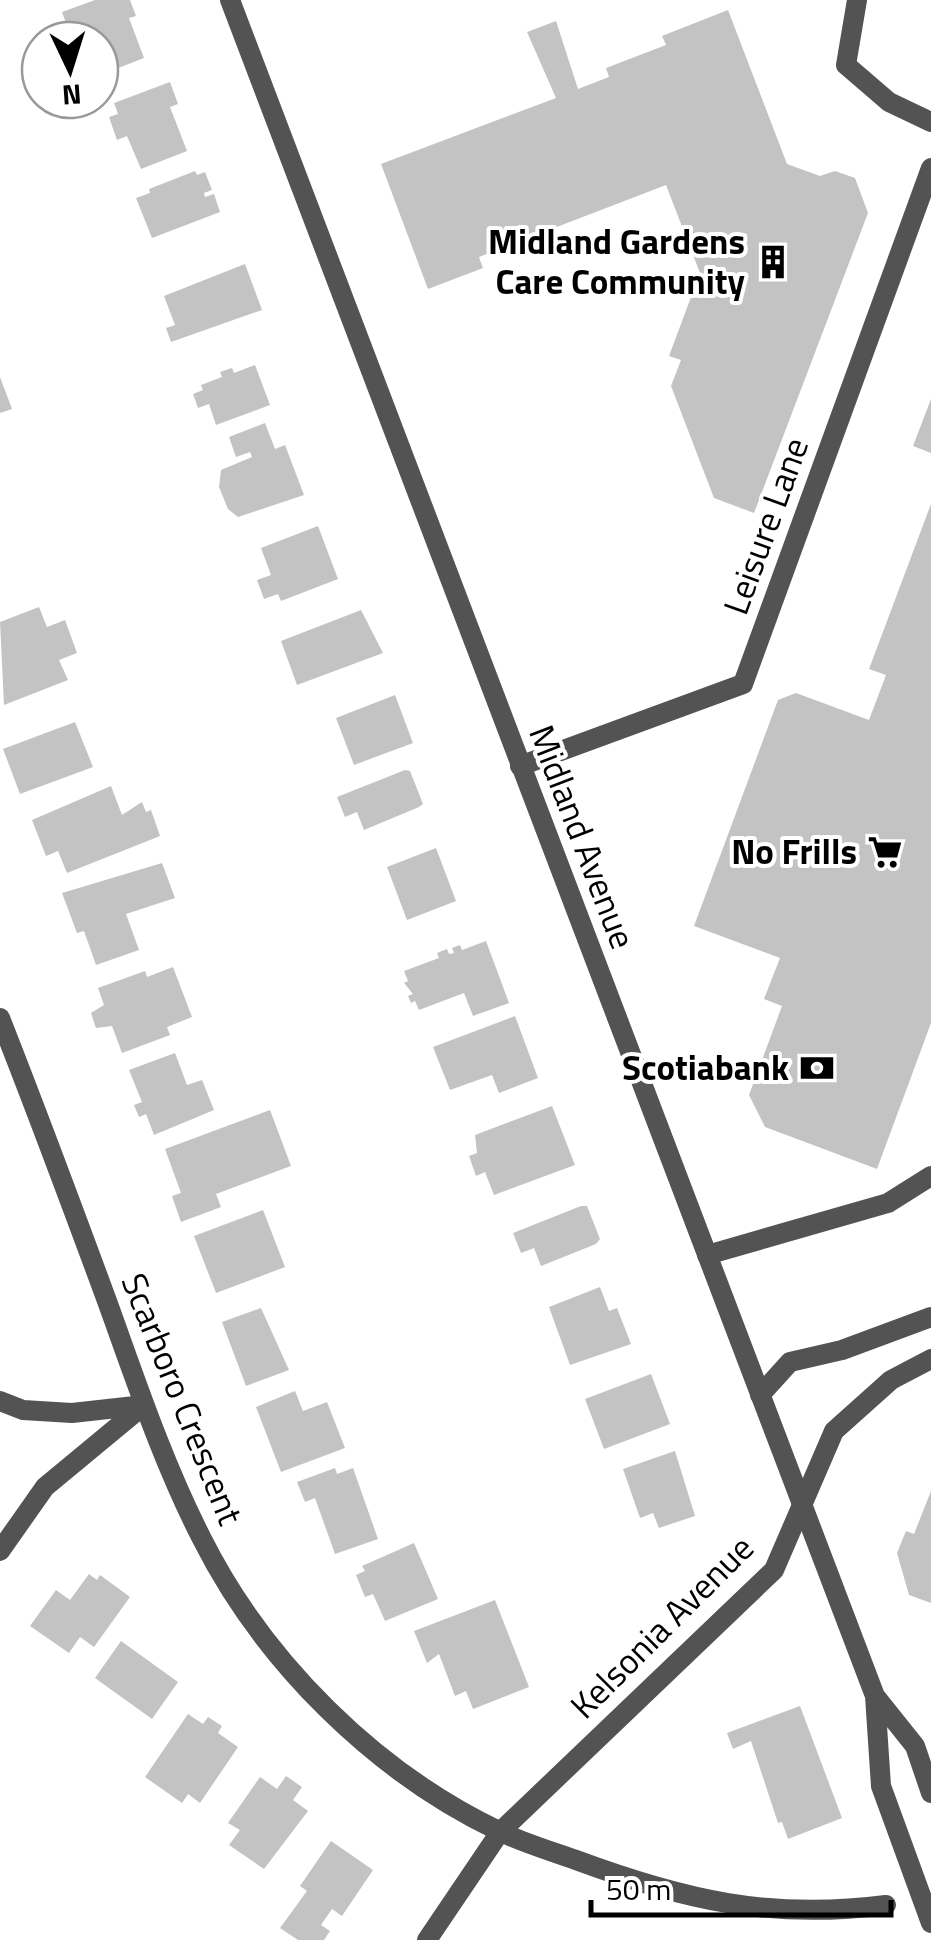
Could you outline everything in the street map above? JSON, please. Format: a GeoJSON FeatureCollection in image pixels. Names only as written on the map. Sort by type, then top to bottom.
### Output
{"type":"FeatureCollection","features":[{"type":"Feature","properties":{"kind":"street","name":"Midland Avenue"},"geometry":{"type":"LineString","coordinates":[[230,0],[875,1696],[881,1786],[931,1924]]}},
{"type":"Feature","properties":{"kind":"street"},"geometry":{"type":"LineString","coordinates":[[857,0],[846,64],[889,102],[931,122]]}},
{"type":"Feature","properties":{"kind":"street","name":"Leisure Lane"},"geometry":{"type":"LineString","coordinates":[[520,766],[744,684],[931,168]]}},
{"type":"Feature","properties":{"kind":"street","name":"Scarboro Crescent"},"geometry":{"type":"LineString","coordinates":[[0,1018],[144,1405],[203,1542],[248,1616],[327,1708],[380,1756],[434,1796],[500,1832],[651,1889],[690,1898],[782,1909],[844,1911],[886,1905]]}},
{"type":"Feature","properties":{"kind":"street"},"geometry":{"type":"LineString","coordinates":[[707,1254],[888,1203],[931,1176]]}},
{"type":"Feature","properties":{"kind":"street"},"geometry":{"type":"LineString","coordinates":[[760,1395],[790,1362],[842,1350],[931,1317]]}},
{"type":"Feature","properties":{"kind":"street","name":"Kelsonia Avenue"},"geometry":{"type":"LineString","coordinates":[[427,1940],[500,1832],[774,1570],[834,1431],[891,1380],[931,1359]]}},
{"type":"Feature","properties":{"kind":"street"},"geometry":{"type":"LineString","coordinates":[[0,1401],[23,1410],[72,1414],[144,1405]]}},
{"type":"Feature","properties":{"kind":"street"},"geometry":{"type":"LineString","coordinates":[[0,1551],[45,1486],[144,1405]]}},
{"type":"Feature","properties":{"kind":"street","name":"Midland Avenue"},"geometry":{"type":"LineString","coordinates":[[875,1696],[915,1746],[931,1793]]}},
{"type":"Feature","properties":{"kind":"building"},"geometry":{"type":"Polygon","coordinates":[[[95,0],[130,0],[136,16],[129,18],[144,58],[120,67],[120,20],[65,20],[62,12],[95,0]]]}},
{"type":"Feature","properties":{"kind":"building","name":"Midland Gardens Care Community"},"geometry":{"type":"Polygon","coordinates":[[[728,10],[787,164],[820,176],[835,171],[855,178],[868,213],[754,513],[714,498],[671,386],[681,360],[669,356],[700,273],[666,185],[479,257],[483,268],[428,289],[381,164],[556,98],[527,32],[556,21],[578,89],[609,77],[606,68],[666,45],[662,36],[728,10]]]}},
{"type":"Feature","properties":{"kind":"building"},"geometry":{"type":"Polygon","coordinates":[[[170,82],[178,104],[170,107],[187,151],[141,169],[127,136],[117,140],[110,120],[120,120],[120,101],[170,82]]]}},
{"type":"Feature","properties":{"kind":"building"},"geometry":{"type":"Polygon","coordinates":[[[195,171],[197,175],[205,172],[212,190],[204,193],[205,197],[214,194],[220,212],[152,238],[136,198],[195,171]]]}},
{"type":"Feature","properties":{"kind":"building"},"geometry":{"type":"Polygon","coordinates":[[[245,264],[262,310],[171,342],[166,328],[175,325],[164,296],[245,264]]]}},
{"type":"Feature","properties":{"kind":"building"},"geometry":{"type":"Polygon","coordinates":[[[255,365],[270,405],[216,425],[209,404],[198,408],[193,394],[203,390],[201,385],[222,377],[220,372],[232,368],[234,373],[255,365]]]}},
{"type":"Feature","properties":{"kind":"building"},"geometry":{"type":"Polygon","coordinates":[[[0,377],[12,409],[0,413],[0,377]]]}},
{"type":"Feature","properties":{"kind":"building"},"geometry":{"type":"Polygon","coordinates":[[[931,399],[931,453],[913,446],[931,399]]]}},
{"type":"Feature","properties":{"kind":"building"},"geometry":{"type":"Polygon","coordinates":[[[265,423],[275,449],[285,445],[304,495],[238,517],[228,509],[219,487],[221,470],[252,457],[250,452],[236,457],[229,437],[265,423]]]}},
{"type":"Feature","properties":{"kind":"building"},"geometry":{"type":"Polygon","coordinates":[[[931,504],[931,1023],[877,1169],[765,1127],[749,1095],[782,1006],[764,999],[780,958],[694,926],[778,700],[796,693],[869,720],[886,675],[869,669],[931,504]]]}},
{"type":"Feature","properties":{"kind":"building"},"geometry":{"type":"Polygon","coordinates":[[[318,526],[338,579],[281,601],[278,594],[264,599],[257,580],[271,575],[261,548],[318,526]]]}},
{"type":"Feature","properties":{"kind":"building"},"geometry":{"type":"Polygon","coordinates":[[[39,607],[47,627],[65,620],[77,653],[59,660],[68,680],[4,705],[0,622],[39,607]]]}},
{"type":"Feature","properties":{"kind":"building"},"geometry":{"type":"Polygon","coordinates":[[[361,610],[383,653],[297,685],[281,641],[361,610]]]}},
{"type":"Feature","properties":{"kind":"building"},"geometry":{"type":"Polygon","coordinates":[[[395,695],[413,743],[354,765],[336,718],[395,695]]]}},
{"type":"Feature","properties":{"kind":"building"},"geometry":{"type":"Polygon","coordinates":[[[75,722],[93,767],[20,794],[3,749],[75,722]]]}},
{"type":"Feature","properties":{"kind":"building"},"geometry":{"type":"Polygon","coordinates":[[[410,771],[423,804],[364,830],[357,812],[345,817],[337,797],[410,771]]]}},
{"type":"Feature","properties":{"kind":"building"},"geometry":{"type":"Polygon","coordinates":[[[111,786],[122,815],[142,802],[146,812],[151,810],[160,836],[67,873],[58,851],[46,856],[32,820],[111,786]]]}},
{"type":"Feature","properties":{"kind":"building"},"geometry":{"type":"Polygon","coordinates":[[[436,848],[456,901],[407,920],[387,867],[436,848]]]}},
{"type":"Feature","properties":{"kind":"building"},"geometry":{"type":"Polygon","coordinates":[[[162,863],[175,898],[126,914],[139,950],[96,965],[84,931],[77,933],[62,893],[162,863]]]}},
{"type":"Feature","properties":{"kind":"building"},"geometry":{"type":"Polygon","coordinates":[[[486,941],[509,1003],[473,1016],[464,993],[419,1010],[415,1001],[411,1003],[408,996],[413,994],[404,983],[408,981],[404,971],[439,958],[437,953],[447,949],[449,954],[454,953],[452,948],[460,945],[462,950],[486,941]]]}},
{"type":"Feature","properties":{"kind":"building"},"geometry":{"type":"Polygon","coordinates":[[[173,967],[192,1017],[167,1027],[170,1035],[122,1053],[112,1026],[96,1028],[91,1013],[104,1005],[98,988],[145,971],[147,977],[173,967]]]}},
{"type":"Feature","properties":{"kind":"building"},"geometry":{"type":"Polygon","coordinates":[[[515,1016],[538,1078],[499,1093],[492,1075],[450,1090],[433,1047],[515,1016]]]}},
{"type":"Feature","properties":{"kind":"building"},"geometry":{"type":"Polygon","coordinates":[[[175,1053],[187,1085],[202,1080],[214,1110],[154,1135],[146,1114],[139,1117],[134,1105],[142,1102],[129,1070],[175,1053]]]}},
{"type":"Feature","properties":{"kind":"building"},"geometry":{"type":"Polygon","coordinates":[[[552,1106],[575,1165],[494,1195],[485,1172],[476,1176],[469,1156],[477,1153],[475,1135],[552,1106]]]}},
{"type":"Feature","properties":{"kind":"building"},"geometry":{"type":"Polygon","coordinates":[[[270,1110],[291,1166],[216,1194],[221,1207],[181,1222],[172,1196],[181,1193],[165,1149],[270,1110]]]}},
{"type":"Feature","properties":{"kind":"building"},"geometry":{"type":"Polygon","coordinates":[[[587,1206],[600,1239],[596,1244],[541,1266],[534,1248],[521,1253],[513,1233],[587,1206]]]}},
{"type":"Feature","properties":{"kind":"building"},"geometry":{"type":"Polygon","coordinates":[[[263,1210],[285,1267],[216,1293],[194,1236],[263,1210]]]}},
{"type":"Feature","properties":{"kind":"building"},"geometry":{"type":"Polygon","coordinates":[[[600,1287],[609,1311],[617,1308],[631,1344],[570,1365],[549,1307],[600,1287]]]}},
{"type":"Feature","properties":{"kind":"building"},"geometry":{"type":"Polygon","coordinates":[[[261,1308],[289,1370],[246,1386],[222,1322],[261,1308]]]}},
{"type":"Feature","properties":{"kind":"building"},"geometry":{"type":"Polygon","coordinates":[[[651,1374],[670,1424],[604,1449],[585,1399],[651,1374]]]}},
{"type":"Feature","properties":{"kind":"building"},"geometry":{"type":"Polygon","coordinates":[[[295,1391],[303,1411],[327,1402],[345,1448],[281,1472],[256,1407],[295,1391]]]}},
{"type":"Feature","properties":{"kind":"building"},"geometry":{"type":"Polygon","coordinates":[[[675,1451],[695,1516],[659,1528],[653,1513],[640,1518],[623,1469],[675,1451]]]}},
{"type":"Feature","properties":{"kind":"building"},"geometry":{"type":"Polygon","coordinates":[[[335,1468],[337,1474],[353,1468],[378,1539],[335,1554],[315,1498],[305,1502],[297,1482],[335,1468]]]}},
{"type":"Feature","properties":{"kind":"building"},"geometry":{"type":"Polygon","coordinates":[[[931,1491],[931,1603],[909,1595],[897,1553],[906,1531],[914,1534],[931,1491]]]}},
{"type":"Feature","properties":{"kind":"building"},"geometry":{"type":"Polygon","coordinates":[[[414,1543],[438,1599],[385,1621],[373,1594],[365,1597],[356,1575],[365,1571],[362,1566],[414,1543]]]}},
{"type":"Feature","properties":{"kind":"building"},"geometry":{"type":"Polygon","coordinates":[[[89,1574],[97,1580],[100,1575],[130,1597],[94,1647],[80,1637],[69,1653],[30,1626],[56,1590],[70,1600],[89,1574]]]}},
{"type":"Feature","properties":{"kind":"building"},"geometry":{"type":"Polygon","coordinates":[[[495,1600],[529,1687],[473,1709],[466,1691],[455,1696],[439,1654],[427,1663],[414,1631],[495,1600]]]}},
{"type":"Feature","properties":{"kind":"building"},"geometry":{"type":"Polygon","coordinates":[[[121,1641],[178,1682],[152,1719],[95,1678],[121,1641]]]}},
{"type":"Feature","properties":{"kind":"building"},"geometry":{"type":"Polygon","coordinates":[[[800,1706],[842,1818],[788,1839],[782,1822],[778,1823],[751,1741],[733,1749],[727,1733],[800,1706]]]}},
{"type":"Feature","properties":{"kind":"building"},"geometry":{"type":"Polygon","coordinates":[[[188,1714],[203,1724],[208,1717],[222,1726],[218,1733],[238,1747],[200,1803],[188,1794],[182,1803],[145,1777],[188,1714]]]}},
{"type":"Feature","properties":{"kind":"building"},"geometry":{"type":"Polygon","coordinates":[[[286,1776],[302,1787],[293,1800],[308,1811],[264,1869],[229,1845],[240,1830],[228,1823],[260,1777],[277,1789],[286,1776]]]}},
{"type":"Feature","properties":{"kind":"building"},"geometry":{"type":"Polygon","coordinates":[[[331,1841],[373,1870],[342,1916],[332,1909],[321,1925],[330,1931],[324,1940],[298,1940],[280,1928],[307,1891],[300,1886],[331,1841]]]}},
{"type":"Feature","properties":{"kind":"place","name":"Midland Gardens Care Community"},"geometry":{"type":"Point","coordinates":[773,262]}},
{"type":"Feature","properties":{"kind":"place","name":"No Frills"},"geometry":{"type":"Point","coordinates":[885,852]}},
{"type":"Feature","properties":{"kind":"place","name":"Scotiabank"},"geometry":{"type":"Point","coordinates":[817,1068]}}]}
